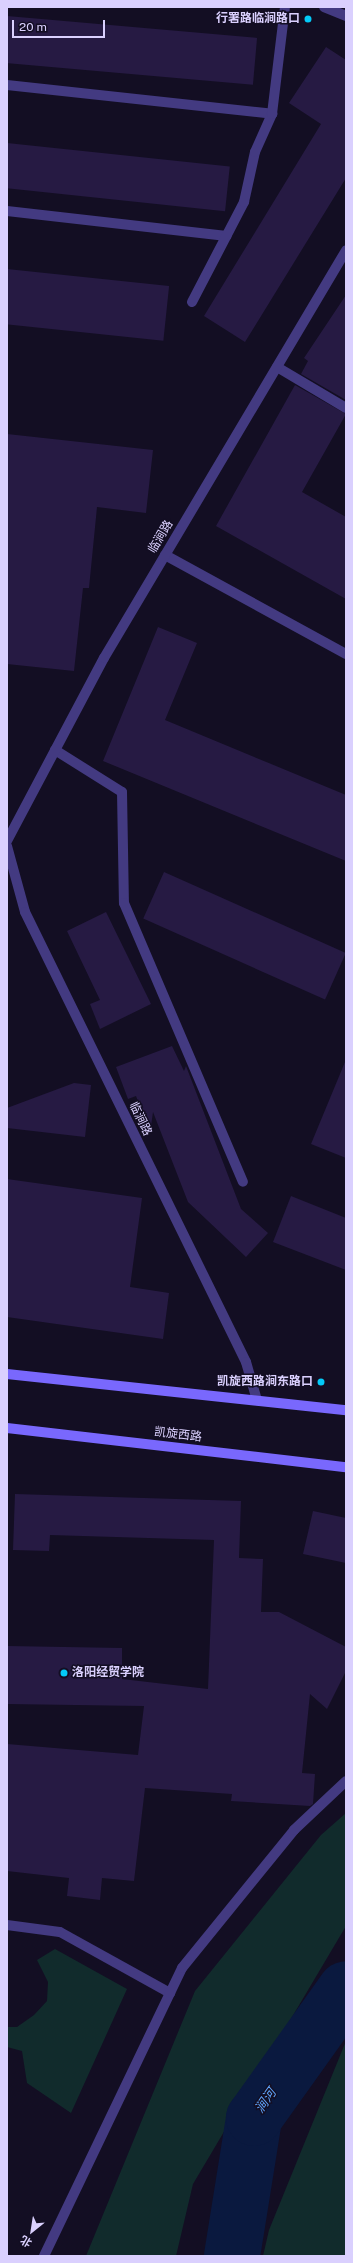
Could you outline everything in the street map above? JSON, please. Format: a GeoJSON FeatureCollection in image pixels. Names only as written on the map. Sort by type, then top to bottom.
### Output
{"type":"FeatureCollection","features":[{"type":"Feature","properties":{"kind":"main road"},"geometry":{"type":"LineString","coordinates":[[7,1374],[346,1410]]}},
{"type":"Feature","properties":{"kind":"main road","name":"凯旋西路"},"geometry":{"type":"LineString","coordinates":[[7,1428],[346,1467]]}},
{"type":"Feature","properties":{"kind":"street"},"geometry":{"type":"LineString","coordinates":[[192,302],[244,202],[255,152],[272,114],[285,7]]}},
{"type":"Feature","properties":{"kind":"street"},"geometry":{"type":"LineString","coordinates":[[324,7],[346,16]]}},
{"type":"Feature","properties":{"kind":"street"},"geometry":{"type":"LineString","coordinates":[[7,84],[272,114]]}},
{"type":"Feature","properties":{"kind":"street"},"geometry":{"type":"LineString","coordinates":[[7,211],[227,236]]}},
{"type":"Feature","properties":{"kind":"street","name":"临涧路"},"geometry":{"type":"LineString","coordinates":[[7,841],[104,658],[346,251]]}},
{"type":"Feature","properties":{"kind":"street"},"geometry":{"type":"LineString","coordinates":[[277,367],[346,408]]}},
{"type":"Feature","properties":{"kind":"street"},"geometry":{"type":"LineString","coordinates":[[165,555],[346,654]]}},
{"type":"Feature","properties":{"kind":"street"},"geometry":{"type":"LineString","coordinates":[[55,750],[122,792],[124,903],[243,1182]]}},
{"type":"Feature","properties":{"kind":"street","name":"临涧路"},"geometry":{"type":"LineString","coordinates":[[7,846],[25,912],[246,1362],[257,1400]]}},
{"type":"Feature","properties":{"kind":"street"},"geometry":{"type":"LineString","coordinates":[[44,2256],[182,1968],[294,1830],[346,1781]]}},
{"type":"Feature","properties":{"kind":"street"},"geometry":{"type":"LineString","coordinates":[[7,1925],[60,1932],[170,1993]]}},
{"type":"Feature","properties":{"kind":"green space"},"geometry":{"type":"Polygon","coordinates":[[[346,1813],[346,1926],[193,2184],[176,2256],[86,2256],[195,1991],[321,1835],[346,1813]]]}},
{"type":"Feature","properties":{"kind":"green space"},"geometry":{"type":"Polygon","coordinates":[[[55,1949],[127,1989],[71,2113],[27,2083],[22,2051],[7,2047],[7,2027],[17,2027],[34,2015],[47,2001],[48,1982],[37,1960],[55,1949]]]}},
{"type":"Feature","properties":{"kind":"green space"},"geometry":{"type":"Polygon","coordinates":[[[346,2041],[346,2256],[263,2256],[269,2230],[346,2041]]]}},
{"type":"Feature","properties":{"kind":"building"},"geometry":{"type":"Polygon","coordinates":[[[7,16],[257,38],[253,85],[7,63],[7,16]]]}},
{"type":"Feature","properties":{"kind":"building"},"geometry":{"type":"Polygon","coordinates":[[[326,47],[346,60],[346,178],[245,342],[204,316],[321,124],[289,103],[326,47]]]}},
{"type":"Feature","properties":{"kind":"building"},"geometry":{"type":"Polygon","coordinates":[[[7,143],[230,166],[225,211],[7,188],[7,143]]]}},
{"type":"Feature","properties":{"kind":"building"},"geometry":{"type":"Polygon","coordinates":[[[7,269],[169,286],[163,341],[7,324],[7,269]]]}},
{"type":"Feature","properties":{"kind":"building"},"geometry":{"type":"Polygon","coordinates":[[[346,295],[346,400],[301,374],[308,361],[304,358],[346,295]]]}},
{"type":"Feature","properties":{"kind":"building"},"geometry":{"type":"Polygon","coordinates":[[[295,385],[346,414],[302,492],[346,517],[346,599],[216,526],[295,385]]]}},
{"type":"Feature","properties":{"kind":"building"},"geometry":{"type":"Polygon","coordinates":[[[7,434],[153,450],[146,513],[97,507],[89,588],[83,588],[74,671],[7,664],[7,434]]]}},
{"type":"Feature","properties":{"kind":"building"},"geometry":{"type":"Polygon","coordinates":[[[158,627],[197,643],[165,720],[346,795],[346,861],[103,761],[158,627]]]}},
{"type":"Feature","properties":{"kind":"building"},"geometry":{"type":"Polygon","coordinates":[[[164,872],[346,953],[325,1000],[143,919],[164,872]]]}},
{"type":"Feature","properties":{"kind":"building"},"geometry":{"type":"Polygon","coordinates":[[[106,912],[151,1004],[100,1029],[90,1004],[100,1000],[67,931],[106,912]]]}},
{"type":"Feature","properties":{"kind":"building"},"geometry":{"type":"Polygon","coordinates":[[[172,1046],[184,1071],[186,1066],[241,1209],[268,1233],[246,1257],[188,1202],[153,1112],[150,1133],[136,1096],[128,1099],[116,1067],[172,1046]]]}},
{"type":"Feature","properties":{"kind":"building"},"geometry":{"type":"Polygon","coordinates":[[[346,1062],[346,1158],[311,1144],[346,1062]]]}},
{"type":"Feature","properties":{"kind":"building"},"geometry":{"type":"Polygon","coordinates":[[[74,1083],[91,1085],[85,1137],[7,1128],[7,1108],[74,1083]]]}},
{"type":"Feature","properties":{"kind":"building"},"geometry":{"type":"Polygon","coordinates":[[[7,1179],[142,1198],[130,1287],[169,1293],[163,1339],[7,1317],[7,1179]]]}},
{"type":"Feature","properties":{"kind":"building"},"geometry":{"type":"Polygon","coordinates":[[[291,1196],[346,1218],[346,1270],[273,1242],[291,1196]]]}},
{"type":"Feature","properties":{"kind":"building"},"geometry":{"type":"Polygon","coordinates":[[[15,1494],[241,1501],[239,1558],[263,1559],[261,1612],[279,1612],[346,1647],[346,1671],[327,1709],[310,1694],[302,1773],[315,1774],[313,1804],[310,1806],[231,1801],[232,1794],[145,1788],[134,1881],[102,1878],[100,1900],[67,1896],[69,1878],[7,1871],[7,1744],[138,1755],[144,1706],[7,1704],[7,1646],[122,1648],[122,1679],[208,1689],[214,1540],[50,1535],[49,1551],[13,1550],[15,1494]]]}},
{"type":"Feature","properties":{"kind":"building"},"geometry":{"type":"Polygon","coordinates":[[[313,1511],[346,1518],[346,1563],[303,1554],[313,1511]]]}},
{"type":"Feature","properties":{"kind":"waterway","name":"涧河"},"geometry":{"type":"LineString","coordinates":[[232,2256],[254,2118],[346,1989]]}},
{"type":"Feature","properties":{"kind":"place","name":"行署路临涧路口"},"geometry":{"type":"Point","coordinates":[308,19]}},
{"type":"Feature","properties":{"kind":"place","name":"凯旋西路涧东路口"},"geometry":{"type":"Point","coordinates":[321,1382]}},
{"type":"Feature","properties":{"kind":"place","name":"洛阳经贸学院"},"geometry":{"type":"Point","coordinates":[64,1673]}}]}
